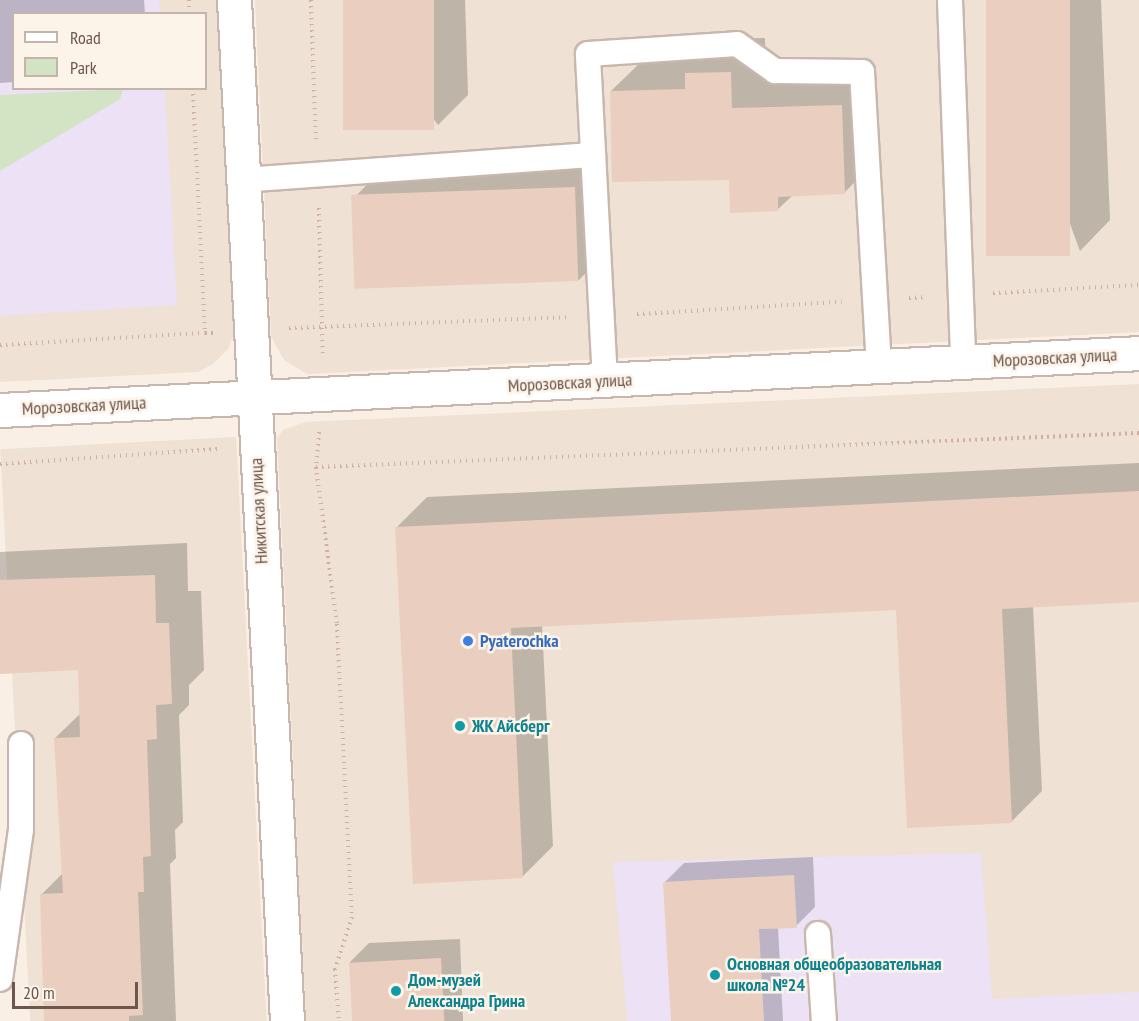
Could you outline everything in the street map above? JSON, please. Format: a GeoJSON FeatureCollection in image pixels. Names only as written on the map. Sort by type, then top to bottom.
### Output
{"type":"FeatureCollection","features":[{"type":"Feature","properties":{"kind":"street","name":"Никитская улица"},"geometry":{"type":"LineString","coordinates":[[234,0],[287,1021]]}},
{"type":"Feature","properties":{"kind":"street","name":"Морозовская улица"},"geometry":{"type":"LineString","coordinates":[[0,410],[1139,353]]}},
{"type":"Feature","properties":{"kind":"lane"},"geometry":{"type":"LineString","coordinates":[[950,0],[963,362]]}},
{"type":"Feature","properties":{"kind":"lane"},"geometry":{"type":"LineString","coordinates":[[604,381],[588,54],[737,44],[775,71],[862,72],[879,367]]}},
{"type":"Feature","properties":{"kind":"lane"},"geometry":{"type":"LineString","coordinates":[[242,180],[593,155]]}},
{"type":"Feature","properties":{"kind":"lane"},"geometry":{"type":"LineString","coordinates":[[0,979],[21,830],[21,744]]}},
{"type":"Feature","properties":{"kind":"lane"},"geometry":{"type":"LineString","coordinates":[[818,934],[824,1021]]}},
{"type":"Feature","properties":{"kind":"path"},"geometry":{"type":"LineString","coordinates":[[193,90],[205,333]]}},
{"type":"Feature","properties":{"kind":"path"},"geometry":{"type":"LineString","coordinates":[[283,329],[601,316],[1139,285]]}},
{"type":"Feature","properties":{"kind":"path"},"geometry":{"type":"LineString","coordinates":[[322,361],[324,326]]}},
{"type":"Feature","properties":{"kind":"path"},"geometry":{"type":"LineString","coordinates":[[0,345],[221,333]]}},
{"type":"Feature","properties":{"kind":"path"},"geometry":{"type":"LineString","coordinates":[[319,423],[316,467],[336,624],[352,917],[335,969],[339,1021]]}},
{"type":"Feature","properties":{"kind":"path"},"geometry":{"type":"LineString","coordinates":[[316,467],[1139,433]]}},
{"type":"Feature","properties":{"kind":"path"},"geometry":{"type":"LineString","coordinates":[[0,464],[226,448]]}},
{"type":"Feature","properties":{"kind":"shaded area"},"geometry":{"type":"Polygon","coordinates":[[[0,0],[224,0],[239,320],[228,349],[213,364],[198,372],[0,382],[0,0]]]}},
{"type":"Feature","properties":{"kind":"shaded area"},"geometry":{"type":"Polygon","coordinates":[[[0,0],[159,0],[160,12],[12,12],[12,90],[165,90],[177,305],[0,316],[0,0]]]}},
{"type":"Feature","properties":{"kind":"shaded area"},"geometry":{"type":"Polygon","coordinates":[[[255,0],[1139,0],[1139,332],[307,374],[284,360],[271,336],[255,0]]]}},
{"type":"Feature","properties":{"kind":"shaded area"},"geometry":{"type":"Polygon","coordinates":[[[1139,384],[1139,1021],[306,1021],[277,438],[283,430],[306,422],[1139,384]]]}},
{"type":"Feature","properties":{"kind":"shaded area"},"geometry":{"type":"Polygon","coordinates":[[[236,437],[267,1021],[30,1021],[0,449],[236,437]]]}},
{"type":"Feature","properties":{"kind":"shaded area"},"geometry":{"type":"Polygon","coordinates":[[[981,853],[992,999],[1139,992],[1139,1021],[627,1021],[613,862],[981,853]]]}},
{"type":"Feature","properties":{"kind":"green space"},"geometry":{"type":"Polygon","coordinates":[[[123,90],[120,99],[0,171],[0,95],[123,90]]]}},
{"type":"Feature","properties":{"kind":"building"},"geometry":{"type":"Polygon","coordinates":[[[343,0],[434,0],[434,130],[343,130],[343,0]]]}},
{"type":"Feature","properties":{"kind":"building"},"geometry":{"type":"Polygon","coordinates":[[[986,0],[1070,0],[1070,256],[986,256],[986,0]]]}},
{"type":"Feature","properties":{"kind":"building"},"geometry":{"type":"Polygon","coordinates":[[[731,72],[732,108],[842,105],[845,194],[778,197],[778,211],[730,213],[729,180],[612,182],[610,91],[685,89],[685,73],[731,72]]]}},
{"type":"Feature","properties":{"kind":"building"},"geometry":{"type":"Polygon","coordinates":[[[575,187],[578,281],[354,289],[351,195],[575,187]]]}},
{"type":"Feature","properties":{"kind":"building","name":"ЖК Айсберг"},"geometry":{"type":"Polygon","coordinates":[[[1139,491],[1139,602],[1002,609],[1012,823],[907,828],[896,610],[511,628],[523,878],[413,884],[395,527],[1139,491]]]}},
{"type":"Feature","properties":{"kind":"building"},"geometry":{"type":"Polygon","coordinates":[[[155,575],[156,623],[169,623],[172,704],[156,705],[157,739],[147,740],[151,856],[143,857],[144,892],[138,892],[143,1015],[129,1016],[129,1021],[44,1021],[40,894],[63,893],[54,738],[80,737],[78,670],[0,674],[0,580],[155,575]]]}},
{"type":"Feature","properties":{"kind":"building","name":"Основная общеобразовательная школа №24"},"geometry":{"type":"Polygon","coordinates":[[[794,875],[797,928],[759,929],[764,1021],[671,1021],[663,882],[794,875]]]}},
{"type":"Feature","properties":{"kind":"building","name":"Дом-музей Александра Грина"},"geometry":{"type":"Polygon","coordinates":[[[441,958],[444,1021],[352,1021],[349,963],[441,958]]]}},
{"type":"Feature","properties":{"kind":"place","name":"Pyaterochka"},"geometry":{"type":"Point","coordinates":[468,641]}},
{"type":"Feature","properties":{"kind":"place","name":"ЖК Айсберг"},"geometry":{"type":"Point","coordinates":[460,726]}},
{"type":"Feature","properties":{"kind":"place","name":"Основная общеобразовательная школа №24"},"geometry":{"type":"Point","coordinates":[715,975]}},
{"type":"Feature","properties":{"kind":"place","name":"Дом-музей Александра Грина"},"geometry":{"type":"Point","coordinates":[396,991]}}]}
